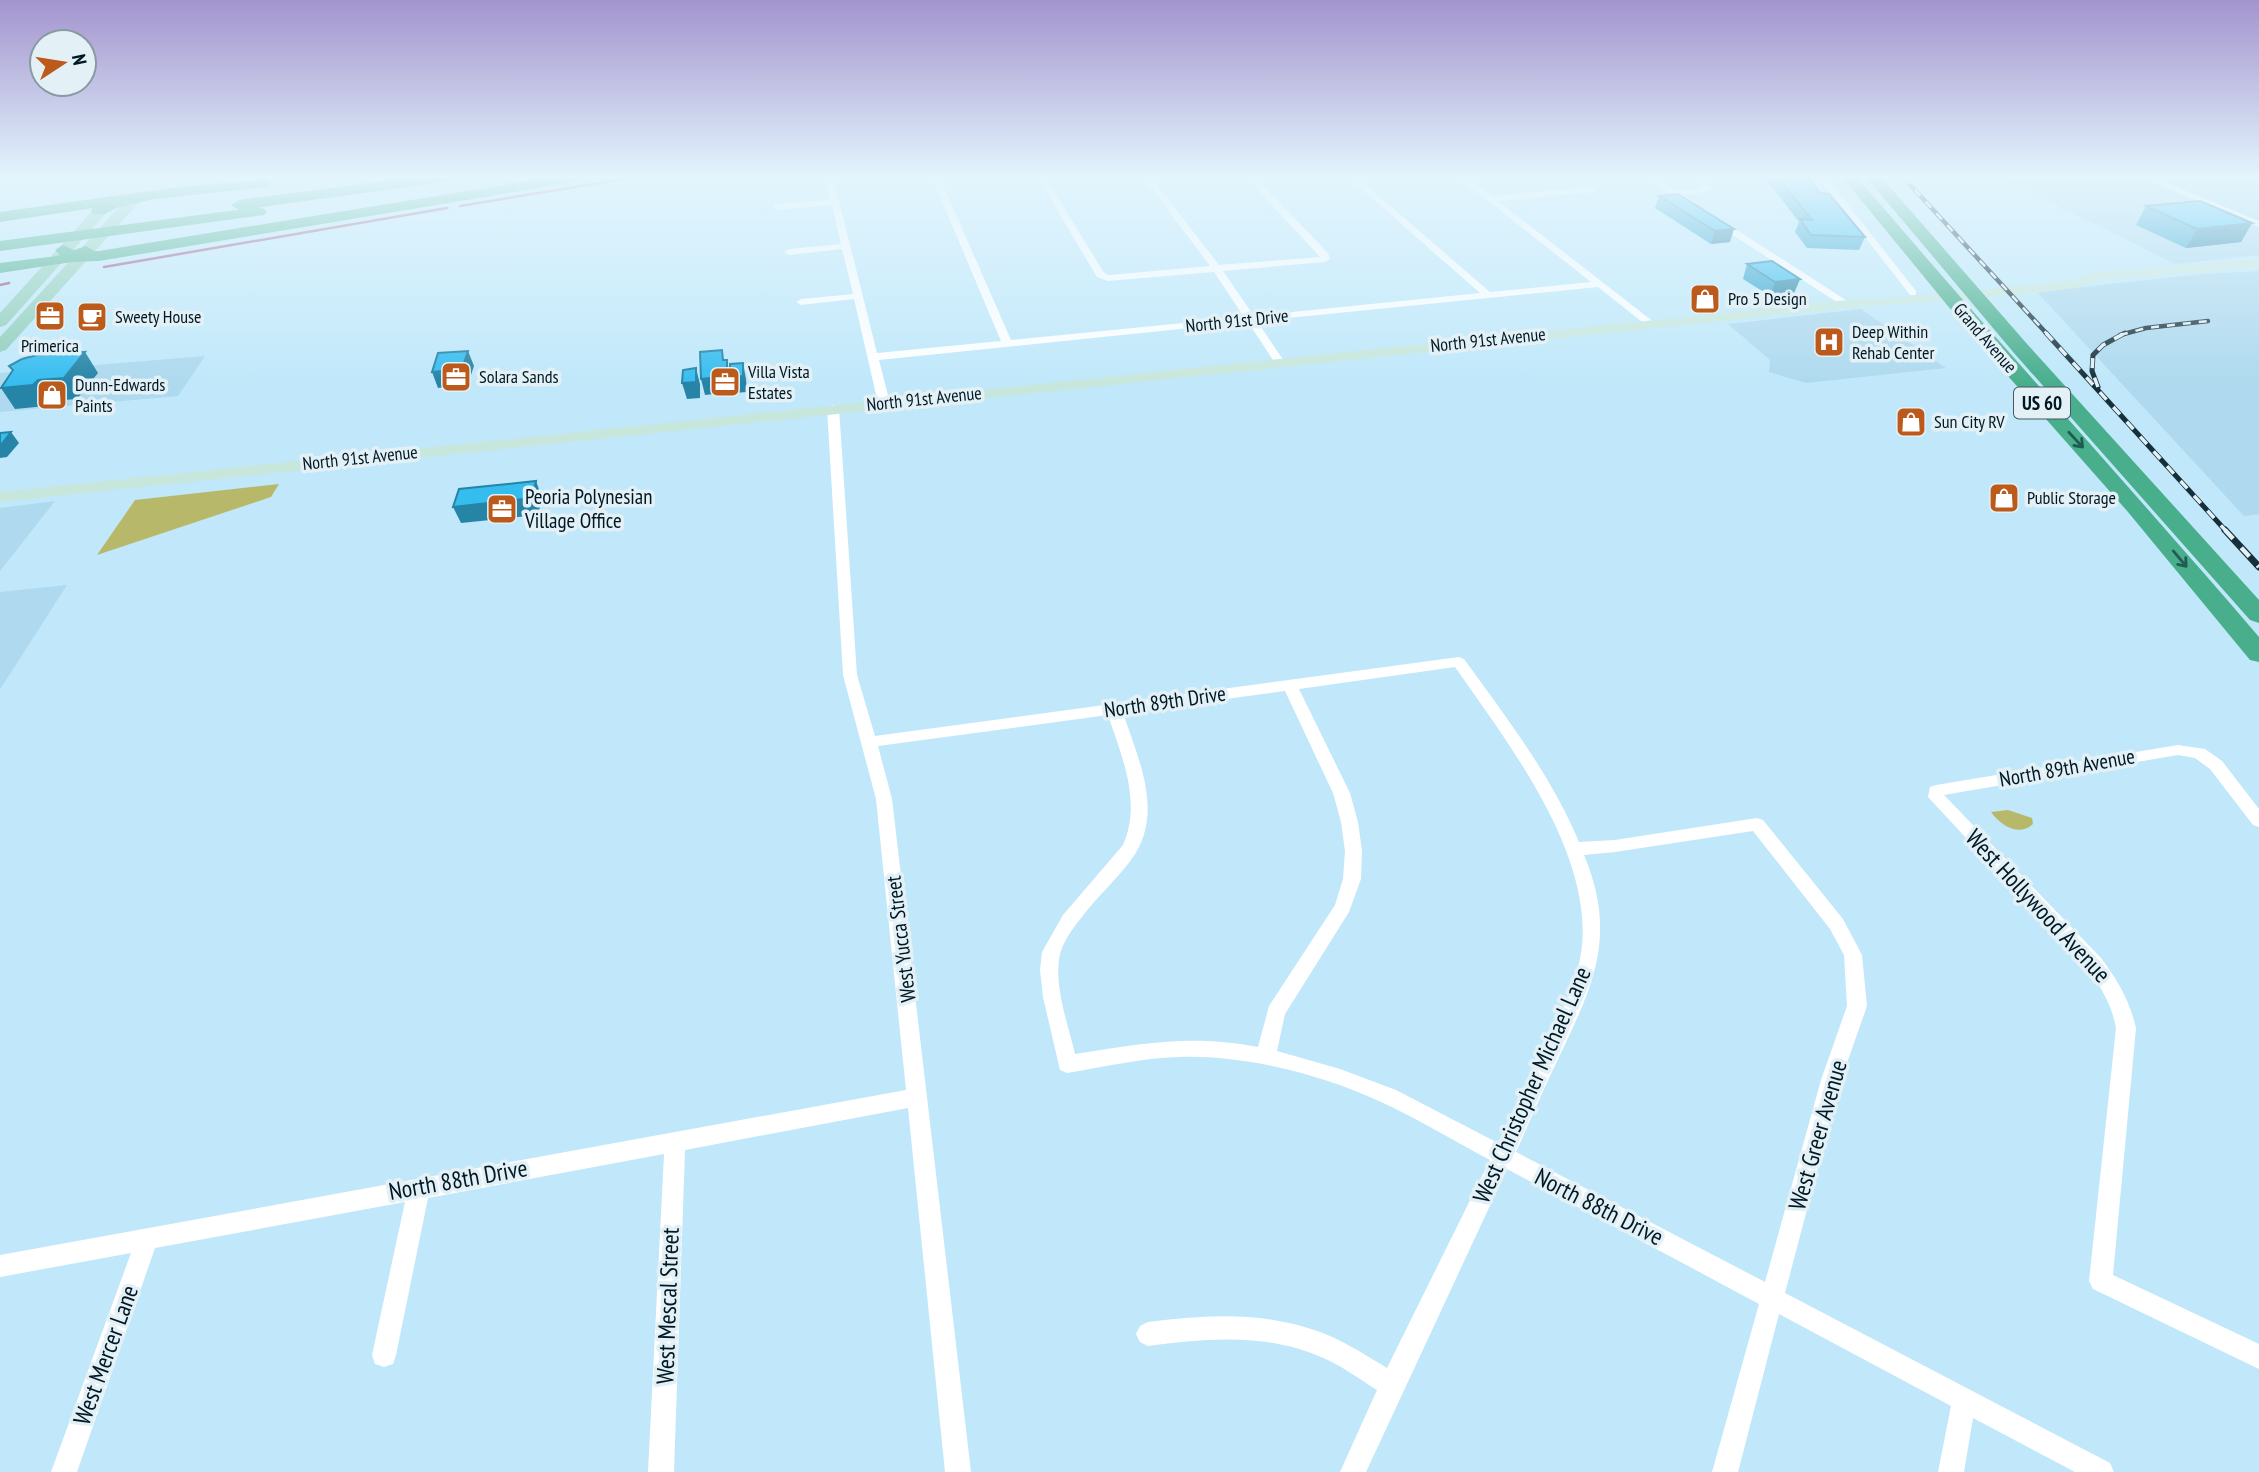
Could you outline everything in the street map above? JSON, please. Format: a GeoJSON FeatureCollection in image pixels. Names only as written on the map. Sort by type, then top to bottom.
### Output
{"type":"FeatureCollection","features":[{"type":"Feature","properties":{"kind":"highway"},"geometry":{"type":"LineString","coordinates":[[16,247],[69,249],[85,247]]}},
{"type":"Feature","properties":{"kind":"highway"},"geometry":{"type":"LineString","coordinates":[[58,247],[69,249]]}},
{"type":"Feature","properties":{"kind":"highway"},"geometry":{"type":"LineString","coordinates":[[0,268],[75,247]]}},
{"type":"Feature","properties":{"kind":"highway","name":"Grand Avenue"},"geometry":{"type":"LineString","coordinates":[[1907,247],[2136,507],[2259,653]]}},
{"type":"Feature","properties":{"kind":"highway","name":"Grand Avenue"},"geometry":{"type":"LineString","coordinates":[[1934,247],[2259,615]]}},
{"type":"Feature","properties":{"kind":"highway"},"geometry":{"type":"LineString","coordinates":[[2136,507],[2165,508]]}},
{"type":"Feature","properties":{"kind":"main road"},"geometry":{"type":"LineString","coordinates":[[0,322],[72,247]]}},
{"type":"Feature","properties":{"kind":"main road"},"geometry":{"type":"LineString","coordinates":[[2,340],[72,247]]}},
{"type":"Feature","properties":{"kind":"main road","name":"North 91st Avenue"},"geometry":{"type":"LineString","coordinates":[[0,496],[1279,361],[1946,293],[2086,283],[2102,278],[2259,263]]}},
{"type":"Feature","properties":{"kind":"main road","name":"North 91st Avenue"},"geometry":{"type":"LineString","coordinates":[[1847,304],[1868,297],[1946,293]]}},
{"type":"Feature","properties":{"kind":"main road"},"geometry":{"type":"LineString","coordinates":[[2,340],[15,313],[14,306]]}},
{"type":"Feature","properties":{"kind":"street"},"geometry":{"type":"LineString","coordinates":[[789,252],[840,247]]}},
{"type":"Feature","properties":{"kind":"street"},"geometry":{"type":"LineString","coordinates":[[847,247],[884,403]]}},
{"type":"Feature","properties":{"kind":"street"},"geometry":{"type":"LineString","coordinates":[[965,247],[1007,344]]}},
{"type":"Feature","properties":{"kind":"street"},"geometry":{"type":"LineString","coordinates":[[1083,247],[1100,275],[1108,278],[1325,259],[1325,255],[1317,247]]}},
{"type":"Feature","properties":{"kind":"street"},"geometry":{"type":"LineString","coordinates":[[1200,247],[1279,361]]}},
{"type":"Feature","properties":{"kind":"street"},"geometry":{"type":"LineString","coordinates":[[1432,247],[1490,297]]}},
{"type":"Feature","properties":{"kind":"street"},"geometry":{"type":"LineString","coordinates":[[1552,247],[1650,323]]}},
{"type":"Feature","properties":{"kind":"street"},"geometry":{"type":"LineString","coordinates":[[1757,247],[1847,304]]}},
{"type":"Feature","properties":{"kind":"street"},"geometry":{"type":"LineString","coordinates":[[1877,247],[1913,293]]}},
{"type":"Feature","properties":{"kind":"street","name":"North 91st Drive"},"geometry":{"type":"LineString","coordinates":[[874,358],[1600,284]]}},
{"type":"Feature","properties":{"kind":"street"},"geometry":{"type":"LineString","coordinates":[[801,302],[859,296]]}},
{"type":"Feature","properties":{"kind":"street","name":"West Yucca Street"},"geometry":{"type":"LineString","coordinates":[[833,408],[849,661],[860,714],[884,799],[958,1472]]}},
{"type":"Feature","properties":{"kind":"street","name":"North 89th Drive"},"geometry":{"type":"LineString","coordinates":[[870,742],[1459,662]]}},
{"type":"Feature","properties":{"kind":"street","name":"West Christopher Michael Lane"},"geometry":{"type":"LineString","coordinates":[[1353,1472],[1391,1384],[1503,1158],[1585,976],[1592,936],[1585,887],[1573,849],[1553,806],[1459,662]]}},
{"type":"Feature","properties":{"kind":"street"},"geometry":{"type":"LineString","coordinates":[[1266,1056],[1276,1012],[1343,907],[1351,890],[1354,866],[1355,844],[1350,817],[1290,685]]}},
{"type":"Feature","properties":{"kind":"street","name":"North 88th Drive"},"geometry":{"type":"LineString","coordinates":[[1114,709],[1139,801],[1138,828],[1130,847],[1084,900],[1058,937],[1050,959],[1049,975],[1067,1065],[1188,1048],[1266,1056],[1326,1071],[1389,1096],[2101,1472]]}},
{"type":"Feature","properties":{"kind":"street","name":"North 89th Avenue"},"geometry":{"type":"LineString","coordinates":[[1936,791],[2178,750],[2199,753],[2216,765],[2259,821]]}},
{"type":"Feature","properties":{"kind":"street","name":"West Hollywood Avenue"},"geometry":{"type":"LineString","coordinates":[[1936,791],[1936,797],[2094,963],[2113,989],[2123,1009],[2126,1028],[2101,1280],[2259,1357]]}},
{"type":"Feature","properties":{"kind":"street","name":"West Greer Avenue"},"geometry":{"type":"LineString","coordinates":[[1573,849],[1615,846],[1757,824],[1837,924],[1853,955],[1857,975],[1857,1006],[1831,1080],[1725,1472]]}},
{"type":"Feature","properties":{"kind":"street","name":"North 88th Drive"},"geometry":{"type":"LineString","coordinates":[[0,1266],[918,1097]]}},
{"type":"Feature","properties":{"kind":"street","name":"West Mescal Street"},"geometry":{"type":"LineString","coordinates":[[661,1472],[675,1141]]}},
{"type":"Feature","properties":{"kind":"street"},"geometry":{"type":"LineString","coordinates":[[384,1355],[419,1187]]}},
{"type":"Feature","properties":{"kind":"street","name":"West Mercer Lane"},"geometry":{"type":"LineString","coordinates":[[64,1472],[148,1237]]}},
{"type":"Feature","properties":{"kind":"street"},"geometry":{"type":"LineString","coordinates":[[1148,1334],[1179,1329],[1258,1328],[1325,1346],[1391,1384]]}},
{"type":"Feature","properties":{"kind":"street"},"geometry":{"type":"LineString","coordinates":[[1951,1472],[1964,1400]]}},
{"type":"Feature","properties":{"kind":"shaded area"},"geometry":{"type":"Polygon","coordinates":[[[2140,247],[2259,247],[2259,255],[2175,264],[2140,247]]]}},
{"type":"Feature","properties":{"kind":"shaded area"},"geometry":{"type":"Polygon","coordinates":[[[2259,271],[2259,514],[2244,516],[2037,292],[2202,274],[2259,271]]]}},
{"type":"Feature","properties":{"kind":"shaded area","name":"Deep Within Rehab Center"},"geometry":{"type":"Polygon","coordinates":[[[1861,309],[1946,368],[1806,383],[1769,372],[1770,360],[1728,324],[1861,309]]]}},
{"type":"Feature","properties":{"kind":"shaded area"},"geometry":{"type":"Polygon","coordinates":[[[205,356],[178,396],[0,412],[0,373],[205,356]]]}},
{"type":"Feature","properties":{"kind":"shaded area"},"geometry":{"type":"Polygon","coordinates":[[[279,484],[271,497],[97,555],[135,500],[279,484]]]}},
{"type":"Feature","properties":{"kind":"shaded area"},"geometry":{"type":"Polygon","coordinates":[[[55,501],[0,571],[0,508],[55,501]]]}},
{"type":"Feature","properties":{"kind":"shaded area"},"geometry":{"type":"Polygon","coordinates":[[[67,585],[8,677],[0,689],[0,592],[67,585]]]}},
{"type":"Feature","properties":{"kind":"shaded area"},"geometry":{"type":"Polygon","coordinates":[[[2008,810],[2032,818],[2033,824],[2028,828],[2016,830],[2000,822],[1991,812],[2008,810]]]}},
{"type":"Feature","properties":{"kind":"building"},"geometry":{"type":"Polygon","coordinates":[[[1772,261],[1800,279],[1775,282],[1747,264],[1772,261]]]}},
{"type":"Feature","properties":{"kind":"building"},"geometry":{"type":"Polygon","coordinates":[[[722,350],[723,360],[727,360],[727,376],[701,379],[700,352],[722,350]]]}},
{"type":"Feature","properties":{"kind":"building"},"geometry":{"type":"Polygon","coordinates":[[[468,351],[462,369],[432,372],[438,353],[468,351]]]}},
{"type":"Feature","properties":{"kind":"building"},"geometry":{"type":"Polygon","coordinates":[[[85,352],[64,378],[38,380],[33,385],[1,388],[13,370],[9,366],[22,359],[37,355],[85,352]]]}},
{"type":"Feature","properties":{"kind":"building"},"geometry":{"type":"Polygon","coordinates":[[[743,363],[743,376],[730,378],[730,364],[743,363]]]}},
{"type":"Feature","properties":{"kind":"building"},"geometry":{"type":"Polygon","coordinates":[[[696,368],[696,382],[682,383],[683,370],[696,368]]]}},
{"type":"Feature","properties":{"kind":"building"},"geometry":{"type":"Polygon","coordinates":[[[11,432],[0,446],[0,433],[11,432]]]}},
{"type":"Feature","properties":{"kind":"building"},"geometry":{"type":"Polygon","coordinates":[[[536,481],[532,498],[453,507],[459,489],[536,481]]]}},
{"type":"Feature","properties":{"kind":"waterway"},"geometry":{"type":"LineString","coordinates":[[104,267],[222,247]]}},
{"type":"Feature","properties":{"kind":"waterway"},"geometry":{"type":"LineString","coordinates":[[0,285],[9,283]]}},
{"type":"Feature","properties":{"kind":"railway"},"geometry":{"type":"LineString","coordinates":[[1967,247],[2048,335]]}},
{"type":"Feature","properties":{"kind":"railway"},"geometry":{"type":"LineString","coordinates":[[2123,334],[2146,328],[2208,321]]}},
{"type":"Feature","properties":{"kind":"railway"},"geometry":{"type":"LineString","coordinates":[[2046,333],[2226,531]]}},
{"type":"Feature","properties":{"kind":"railway"},"geometry":{"type":"LineString","coordinates":[[2098,387],[2092,371],[2093,355],[2103,345],[2123,334]]}},
{"type":"Feature","properties":{"kind":"railway"},"geometry":{"type":"LineString","coordinates":[[2225,530],[2259,567]]}},
{"type":"Feature","properties":{"kind":"place","name":"Pro 5 Design"},"geometry":{"type":"Point","coordinates":[1705,299]}},
{"type":"Feature","properties":{"kind":"place","name":"Primerica"},"geometry":{"type":"Point","coordinates":[50,316]}},
{"type":"Feature","properties":{"kind":"place","name":"Sweety House"},"geometry":{"type":"Point","coordinates":[92,317]}},
{"type":"Feature","properties":{"kind":"place","name":"Deep Within Rehab Center"},"geometry":{"type":"Point","coordinates":[1829,342]}},
{"type":"Feature","properties":{"kind":"place","name":"Solara Sands"},"geometry":{"type":"Point","coordinates":[456,377]}},
{"type":"Feature","properties":{"kind":"place","name":"Villa Vista Estates"},"geometry":{"type":"Point","coordinates":[725,382]}},
{"type":"Feature","properties":{"kind":"place","name":"Dunn-Edwards Paints"},"geometry":{"type":"Point","coordinates":[52,395]}},
{"type":"Feature","properties":{"kind":"place","name":"Sun City RV"},"geometry":{"type":"Point","coordinates":[1911,422]}},
{"type":"Feature","properties":{"kind":"place","name":"Public Storage"},"geometry":{"type":"Point","coordinates":[2004,498]}},
{"type":"Feature","properties":{"kind":"place","name":"Peoria Polynesian Village Office"},"geometry":{"type":"Point","coordinates":[502,509]}}]}
